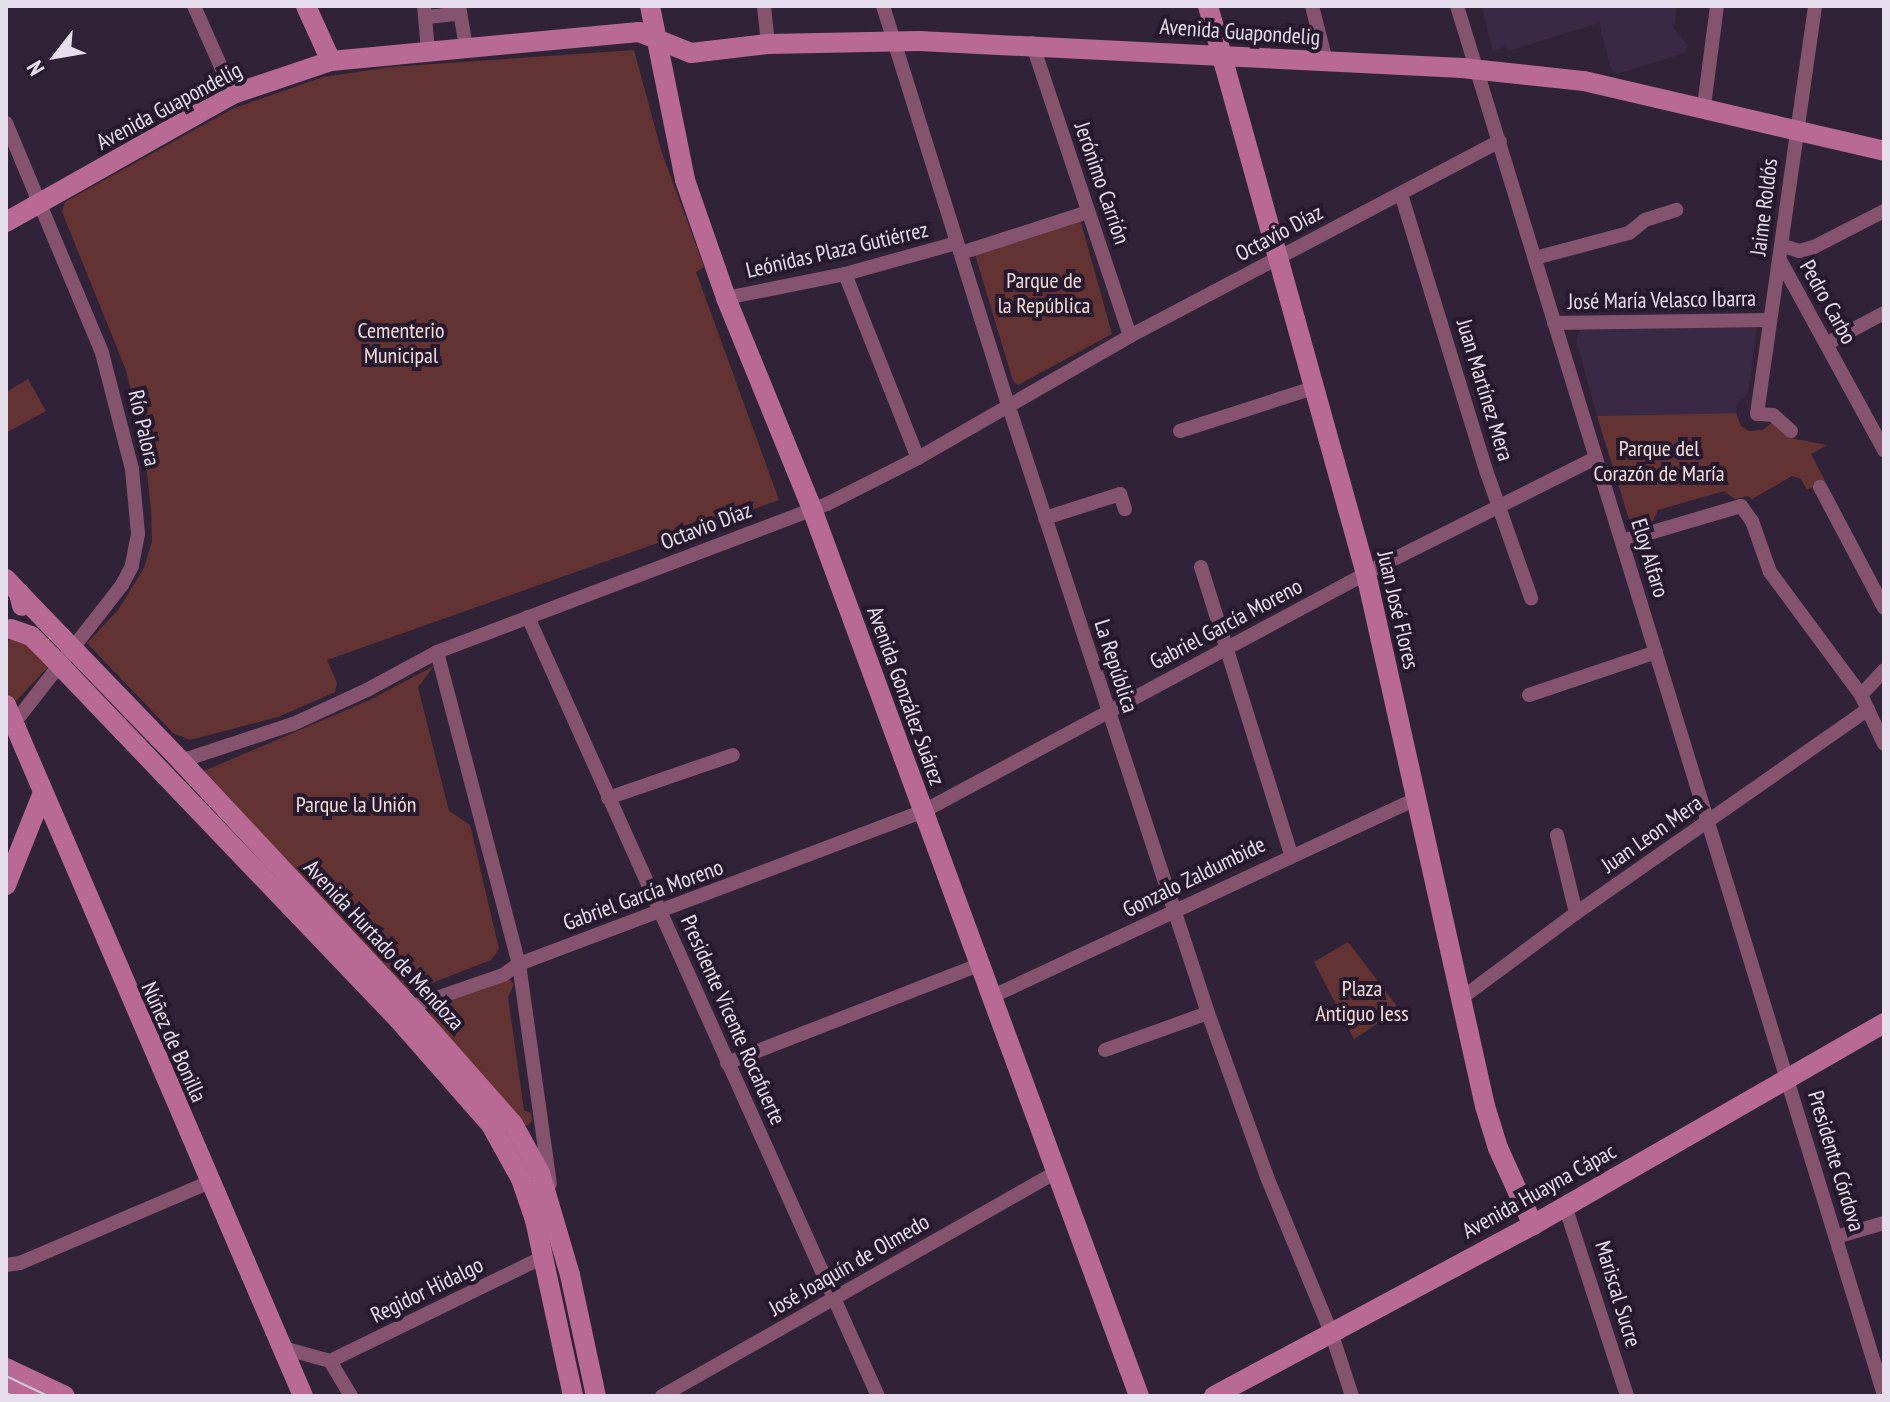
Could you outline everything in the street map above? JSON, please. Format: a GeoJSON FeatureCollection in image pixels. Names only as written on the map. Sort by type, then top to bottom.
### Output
{"type":"FeatureCollection","features":[{"type":"Feature","properties":{"kind":"street"},"geometry":{"type":"LineString","coordinates":[[194,6],[233,94]]}},
{"type":"Feature","properties":{"kind":"street"},"geometry":{"type":"LineString","coordinates":[[306,6],[331,61]]}},
{"type":"Feature","properties":{"kind":"street","name":"Avenida González Suárez"},"geometry":{"type":"LineString","coordinates":[[650,6],[685,180],[726,298],[812,509],[1139,1396]]}},
{"type":"Feature","properties":{"kind":"street"},"geometry":{"type":"LineString","coordinates":[[764,6],[768,44]]}},
{"type":"Feature","properties":{"kind":"street","name":"La República"},"geometry":{"type":"LineString","coordinates":[[883,6],[1008,404],[1208,1013],[1267,1177],[1331,1332],[1352,1396]]}},
{"type":"Feature","properties":{"kind":"street","name":"Juan José Flores"},"geometry":{"type":"LineString","coordinates":[[1208,6],[1366,574],[1485,1106],[1498,1148],[1533,1225]]}},
{"type":"Feature","properties":{"kind":"street"},"geometry":{"type":"LineString","coordinates":[[1312,6],[1326,61]]}},
{"type":"Feature","properties":{"kind":"street","name":"Eloy Alfaro"},"geometry":{"type":"LineString","coordinates":[[1457,6],[1787,1078]]}},
{"type":"Feature","properties":{"kind":"street"},"geometry":{"type":"LineString","coordinates":[[1704,106],[1717,6]]}},
{"type":"Feature","properties":{"kind":"street","name":"Jaime Roldós"},"geometry":{"type":"LineString","coordinates":[[1791,431],[1773,415],[1757,414],[1815,6]]}},
{"type":"Feature","properties":{"kind":"street"},"geometry":{"type":"LineString","coordinates":[[428,50],[425,12],[458,10],[466,47]]}},
{"type":"Feature","properties":{"kind":"street","name":"Avenida Guapondelig"},"geometry":{"type":"LineString","coordinates":[[6,222],[233,94],[331,61],[639,32],[691,53],[768,44],[895,40],[1032,43],[1476,70],[1584,81],[1704,106],[1884,151]]}},
{"type":"Feature","properties":{"kind":"street","name":"Jerónimo Carrión"},"geometry":{"type":"LineString","coordinates":[[1032,43],[1130,336]]}},
{"type":"Feature","properties":{"kind":"street","name":"Río Palora"},"geometry":{"type":"LineString","coordinates":[[6,123],[106,365],[117,400],[137,505],[138,534],[132,566],[108,604],[66,657],[10,714]]}},
{"type":"Feature","properties":{"kind":"street","name":"Octavio Díaz"},"geometry":{"type":"LineString","coordinates":[[181,761],[293,724],[367,690],[437,652],[812,509],[918,458],[1130,336],[1500,141]]}},
{"type":"Feature","properties":{"kind":"street","name":"Juan Martínez Mera"},"geometry":{"type":"LineString","coordinates":[[1401,194],[1531,598]]}},
{"type":"Feature","properties":{"kind":"street"},"geometry":{"type":"LineString","coordinates":[[1535,258],[1629,233],[1645,220],[1676,210]]}},
{"type":"Feature","properties":{"kind":"street"},"geometry":{"type":"LineString","coordinates":[[1781,253],[1814,247],[1884,211]]}},
{"type":"Feature","properties":{"kind":"street","name":"Leónidas Plaza Gutiérrez"},"geometry":{"type":"LineString","coordinates":[[726,298],[959,248],[1088,212]]}},
{"type":"Feature","properties":{"kind":"street","name":"Pedro Carbo"},"geometry":{"type":"LineString","coordinates":[[1781,253],[1884,450]]}},
{"type":"Feature","properties":{"kind":"street"},"geometry":{"type":"LineString","coordinates":[[845,274],[918,458]]}},
{"type":"Feature","properties":{"kind":"street"},"geometry":{"type":"LineString","coordinates":[[1826,344],[1884,313]]}},
{"type":"Feature","properties":{"kind":"street","name":"José María Velasco Ibarra"},"geometry":{"type":"LineString","coordinates":[[1554,323],[1770,320]]}},
{"type":"Feature","properties":{"kind":"street"},"geometry":{"type":"LineString","coordinates":[[1180,431],[1313,388]]}},
{"type":"Feature","properties":{"kind":"street"},"geometry":{"type":"LineString","coordinates":[[1870,424],[1884,417]]}},
{"type":"Feature","properties":{"kind":"street","name":"Gabriel García Moreno"},"geometry":{"type":"LineString","coordinates":[[404,1013],[419,997],[504,966],[519,964],[922,812],[1366,574],[1596,458]]}},
{"type":"Feature","properties":{"kind":"street"},"geometry":{"type":"LineString","coordinates":[[1820,487],[1884,608]]}},
{"type":"Feature","properties":{"kind":"street"},"geometry":{"type":"LineString","coordinates":[[1045,518],[1120,494],[1125,509]]}},
{"type":"Feature","properties":{"kind":"street"},"geometry":{"type":"LineString","coordinates":[[1622,541],[1741,506],[1752,521],[1770,572],[1864,702],[1884,744]]}},
{"type":"Feature","properties":{"kind":"street"},"geometry":{"type":"LineString","coordinates":[[1201,567],[1291,855]]}},
{"type":"Feature","properties":{"kind":"street"},"geometry":{"type":"LineString","coordinates":[[9,631],[21,613],[10,583]]}},
{"type":"Feature","properties":{"kind":"street","name":"Avenida Hurtado de Mendoza"},"geometry":{"type":"LineString","coordinates":[[10,583],[66,657],[513,1124],[540,1173],[596,1396]]}},
{"type":"Feature","properties":{"kind":"street","name":"Presidente Vicente Rocafuerte"},"geometry":{"type":"LineString","coordinates":[[528,617],[878,1396]]}},
{"type":"Feature","properties":{"kind":"street","name":"Avenida Hurtado de Mendoza"},"geometry":{"type":"LineString","coordinates":[[9,631],[31,636],[66,657],[181,761],[404,1013],[466,1095],[507,1151],[521,1179],[543,1257],[573,1396]]}},
{"type":"Feature","properties":{"kind":"street"},"geometry":{"type":"LineString","coordinates":[[437,652],[519,964],[556,1228]]}},
{"type":"Feature","properties":{"kind":"street"},"geometry":{"type":"LineString","coordinates":[[1529,695],[1656,652]]}},
{"type":"Feature","properties":{"kind":"street","name":"Juan Leon Mera"},"geometry":{"type":"LineString","coordinates":[[1463,997],[1576,913],[1708,822],[1864,702],[1884,670]]}},
{"type":"Feature","properties":{"kind":"street","name":"Núñez de Bonilla"},"geometry":{"type":"LineString","coordinates":[[10,714],[42,795],[303,1396]]}},
{"type":"Feature","properties":{"kind":"street"},"geometry":{"type":"LineString","coordinates":[[608,798],[733,755]]}},
{"type":"Feature","properties":{"kind":"street"},"geometry":{"type":"LineString","coordinates":[[6,885],[42,795]]}},
{"type":"Feature","properties":{"kind":"street","name":"Gonzalo Zaldumbide"},"geometry":{"type":"LineString","coordinates":[[991,997],[1416,799]]}},
{"type":"Feature","properties":{"kind":"street"},"geometry":{"type":"LineString","coordinates":[[1557,835],[1576,913]]}},
{"type":"Feature","properties":{"kind":"street"},"geometry":{"type":"LineString","coordinates":[[727,1063],[979,965]]}},
{"type":"Feature","properties":{"kind":"street"},"geometry":{"type":"LineString","coordinates":[[1105,1050],[1208,1013]]}},
{"type":"Feature","properties":{"kind":"street","name":"Avenida Huayna Cápac"},"geometry":{"type":"LineString","coordinates":[[1214,1396],[1533,1225],[1884,1023]]}},
{"type":"Feature","properties":{"kind":"street","name":"Presidente Córdova"},"geometry":{"type":"LineString","coordinates":[[1787,1078],[1884,1395]]}},
{"type":"Feature","properties":{"kind":"street","name":"José Joaquín de Olmedo"},"geometry":{"type":"LineString","coordinates":[[662,1396],[1058,1171]]}},
{"type":"Feature","properties":{"kind":"street"},"geometry":{"type":"LineString","coordinates":[[6,1265],[20,1263],[210,1182]]}},
{"type":"Feature","properties":{"kind":"street","name":"Mariscal Sucre"},"geometry":{"type":"LineString","coordinates":[[1565,1206],[1627,1396]]}},
{"type":"Feature","properties":{"kind":"street"},"geometry":{"type":"LineString","coordinates":[[1836,1237],[1884,1223]]}},
{"type":"Feature","properties":{"kind":"street","name":"Regidor Hidalgo"},"geometry":{"type":"LineString","coordinates":[[330,1361],[543,1257]]}},
{"type":"Feature","properties":{"kind":"street"},"geometry":{"type":"LineString","coordinates":[[283,1348],[330,1361],[351,1396]]}},
{"type":"Feature","properties":{"kind":"street"},"geometry":{"type":"LineString","coordinates":[[6,1368],[65,1396]]}},
{"type":"Feature","properties":{"kind":"street"},"geometry":{"type":"LineString","coordinates":[[6,1380],[32,1396]]}},
{"type":"Feature","properties":{"kind":"shaded area"},"geometry":{"type":"Polygon","coordinates":[[[1482,6],[1677,6],[1674,29],[1688,46],[1685,53],[1617,74],[1611,69],[1599,23],[1508,51],[1505,47],[1493,50],[1482,6]]]}},
{"type":"Feature","properties":{"kind":"shaded area"},"geometry":{"type":"Polygon","coordinates":[[[1757,327],[1748,394],[1738,402],[1736,413],[1597,416],[1576,340],[1580,330],[1757,327]]]}},
{"type":"Feature","properties":{"kind":"green space","name":"Cementerio Municipal"},"geometry":{"type":"Polygon","coordinates":[[[634,50],[661,150],[704,267],[696,272],[779,500],[327,660],[337,683],[335,692],[278,717],[190,740],[173,733],[87,643],[118,610],[144,568],[152,541],[151,509],[144,447],[126,370],[62,212],[65,202],[232,109],[323,77],[391,67],[634,50]]]}},
{"type":"Feature","properties":{"kind":"green space","name":"Parque de la República"},"geometry":{"type":"Polygon","coordinates":[[[1080,219],[1112,334],[1018,385],[1013,381],[974,251],[1080,219]]]}},
{"type":"Feature","properties":{"kind":"green space"},"geometry":{"type":"Polygon","coordinates":[[[28,379],[46,411],[6,433],[6,392],[28,379]]]}},
{"type":"Feature","properties":{"kind":"green space","name":"Parque del Corazón de María"},"geometry":{"type":"Polygon","coordinates":[[[1736,413],[1741,426],[1749,431],[1762,430],[1773,422],[1791,438],[1827,445],[1811,454],[1825,481],[1807,490],[1801,479],[1792,476],[1752,499],[1748,496],[1735,499],[1724,491],[1658,510],[1651,524],[1637,529],[1631,526],[1597,416],[1736,413]]]}},
{"type":"Feature","properties":{"kind":"green space"},"geometry":{"type":"Polygon","coordinates":[[[14,638],[24,640],[48,667],[17,700],[10,698],[6,690],[6,642],[14,638]]]}},
{"type":"Feature","properties":{"kind":"green space","name":"Parque la Unión"},"geometry":{"type":"Polygon","coordinates":[[[434,666],[418,687],[449,811],[470,825],[499,949],[491,960],[406,993],[204,771],[370,700],[434,666]]]}},
{"type":"Feature","properties":{"kind":"green space","name":"Plaza Antiguo Iess"},"geometry":{"type":"Polygon","coordinates":[[[1348,942],[1399,1009],[1354,1039],[1314,962],[1348,942]]]}},
{"type":"Feature","properties":{"kind":"green space"},"geometry":{"type":"Polygon","coordinates":[[[508,978],[514,984],[508,997],[524,1110],[531,1113],[532,1121],[527,1126],[429,1015],[434,1006],[508,978]]]}},
{"type":"Feature","properties":{"kind":"tram line"},"geometry":{"type":"LineString","coordinates":[[6,1376],[48,1396]]}},
{"type":"Feature","properties":{"kind":"tram line"},"geometry":{"type":"LineString","coordinates":[[6,1393],[13,1396]]}}]}
